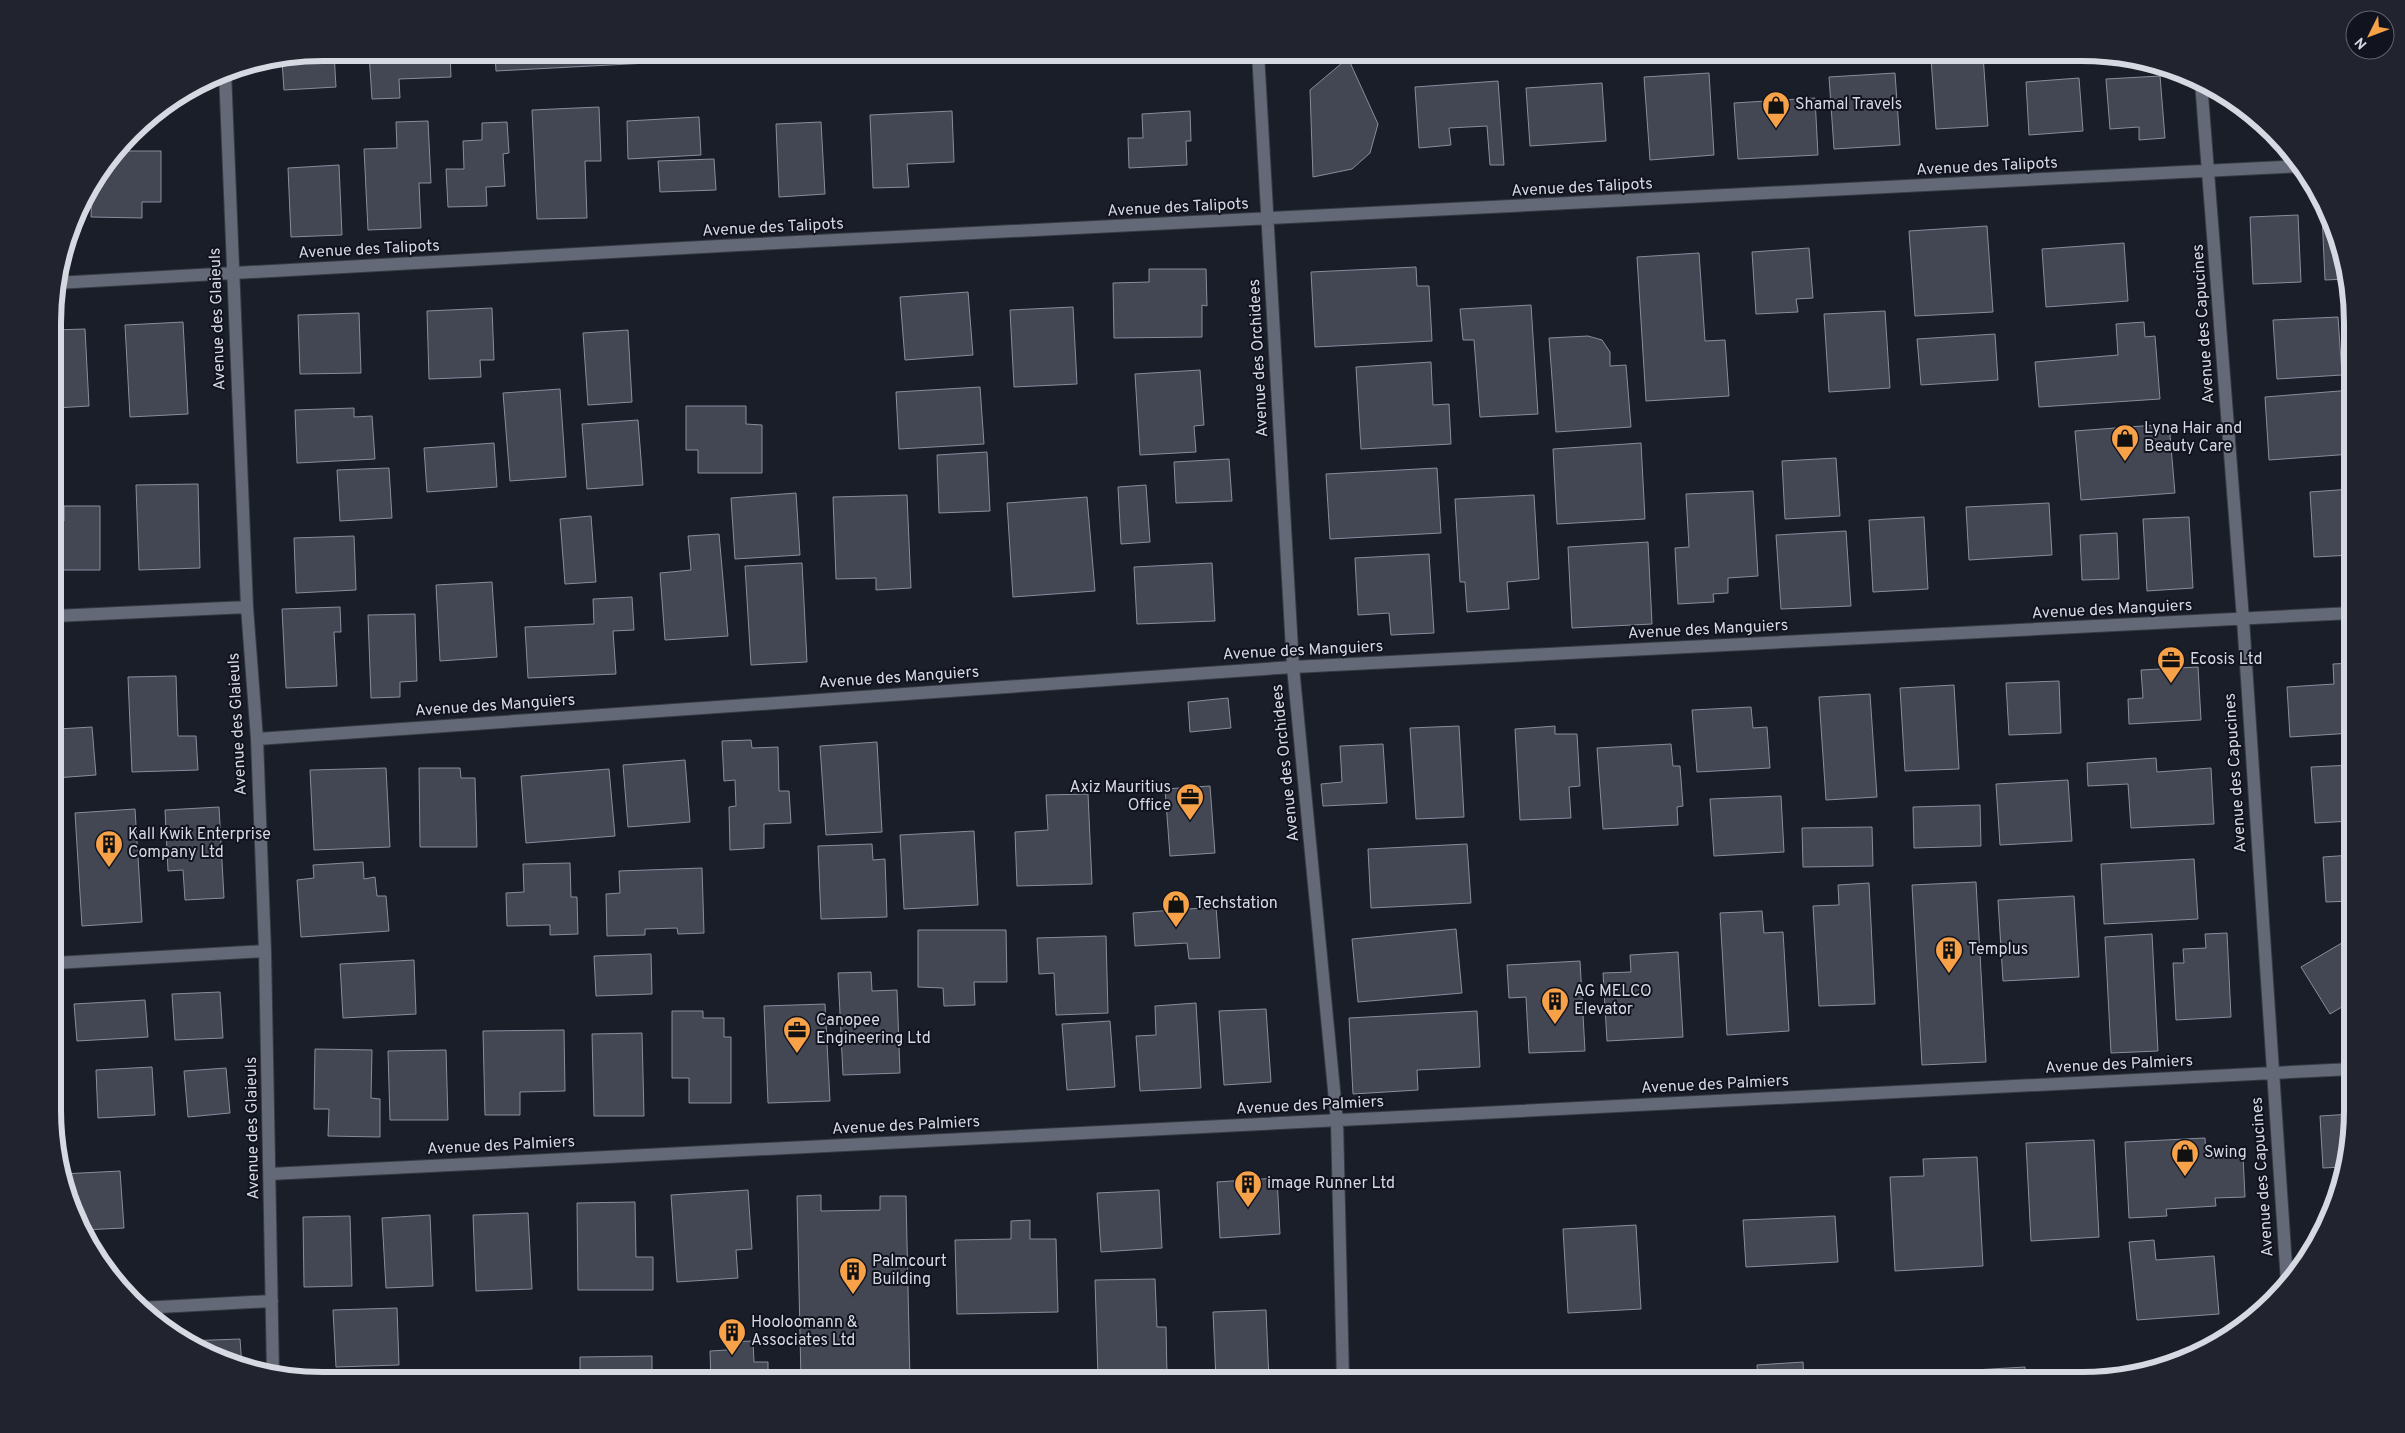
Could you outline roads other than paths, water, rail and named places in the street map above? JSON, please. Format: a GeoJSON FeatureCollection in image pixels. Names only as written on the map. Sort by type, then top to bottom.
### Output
{"type":"FeatureCollection","features":[{"type":"Feature","properties":{"kind":"street","name":"Avenue des Orchidees"},"geometry":{"type":"LineString","coordinates":[[1259,61],[1293,668],[1337,1121],[1343,1372]]}},
{"type":"Feature","properties":{"kind":"street","name":"Avenue des Glaieuls"},"geometry":{"type":"LineString","coordinates":[[225,80],[247,606],[257,739],[265,951],[273,1367]]}},
{"type":"Feature","properties":{"kind":"street","name":"Avenue des Capucines"},"geometry":{"type":"LineString","coordinates":[[2202,90],[2242,619],[2287,1272]]}},
{"type":"Feature","properties":{"kind":"street","name":"Avenue des Talipots"},"geometry":{"type":"LineString","coordinates":[[64,283],[728,246],[2292,166]]}},
{"type":"Feature","properties":{"kind":"street"},"geometry":{"type":"LineString","coordinates":[[61,616],[247,606]]}},
{"type":"Feature","properties":{"kind":"street","name":"Avenue des Manguiers"},"geometry":{"type":"LineString","coordinates":[[257,739],[1293,668],[2344,613]]}},
{"type":"Feature","properties":{"kind":"street"},"geometry":{"type":"LineString","coordinates":[[61,963],[265,951]]}},
{"type":"Feature","properties":{"kind":"street","name":"Avenue des Palmiers"},"geometry":{"type":"LineString","coordinates":[[270,1174],[2344,1069]]}},
{"type":"Feature","properties":{"kind":"street"},"geometry":{"type":"LineString","coordinates":[[152,1307],[272,1301]]}},
{"type":"Feature","properties":{"kind":"place","name":"Shamal Travels"},"geometry":{"type":"Point","coordinates":[1776,129]}},
{"type":"Feature","properties":{"kind":"place","name":"Lyna Hair and Beauty Care"},"geometry":{"type":"Point","coordinates":[2125,462]}},
{"type":"Feature","properties":{"kind":"place","name":"Ecosis Ltd"},"geometry":{"type":"Point","coordinates":[2171,684]}},
{"type":"Feature","properties":{"kind":"place","name":"Axiz Mauritius Office"},"geometry":{"type":"Point","coordinates":[1190,821]}},
{"type":"Feature","properties":{"kind":"place","name":"Kall Kwik Enterprise Company Ltd"},"geometry":{"type":"Point","coordinates":[109,868]}},
{"type":"Feature","properties":{"kind":"place","name":"Techstation"},"geometry":{"type":"Point","coordinates":[1176,928]}},
{"type":"Feature","properties":{"kind":"place","name":"Templus"},"geometry":{"type":"Point","coordinates":[1949,974]}},
{"type":"Feature","properties":{"kind":"place","name":"AG MELCO Elevator"},"geometry":{"type":"Point","coordinates":[1555,1025]}},
{"type":"Feature","properties":{"kind":"place","name":"Canopee Engineering Ltd"},"geometry":{"type":"Point","coordinates":[797,1054]}},
{"type":"Feature","properties":{"kind":"place","name":"Swing"},"geometry":{"type":"Point","coordinates":[2185,1177]}},
{"type":"Feature","properties":{"kind":"place","name":"image Runner Ltd"},"geometry":{"type":"Point","coordinates":[1248,1208]}},
{"type":"Feature","properties":{"kind":"place","name":"Palmcourt Building"},"geometry":{"type":"Point","coordinates":[853,1295]}},
{"type":"Feature","properties":{"kind":"place","name":"Hooloomann & Associates Ltd"},"geometry":{"type":"Point","coordinates":[732,1356]}}]}
